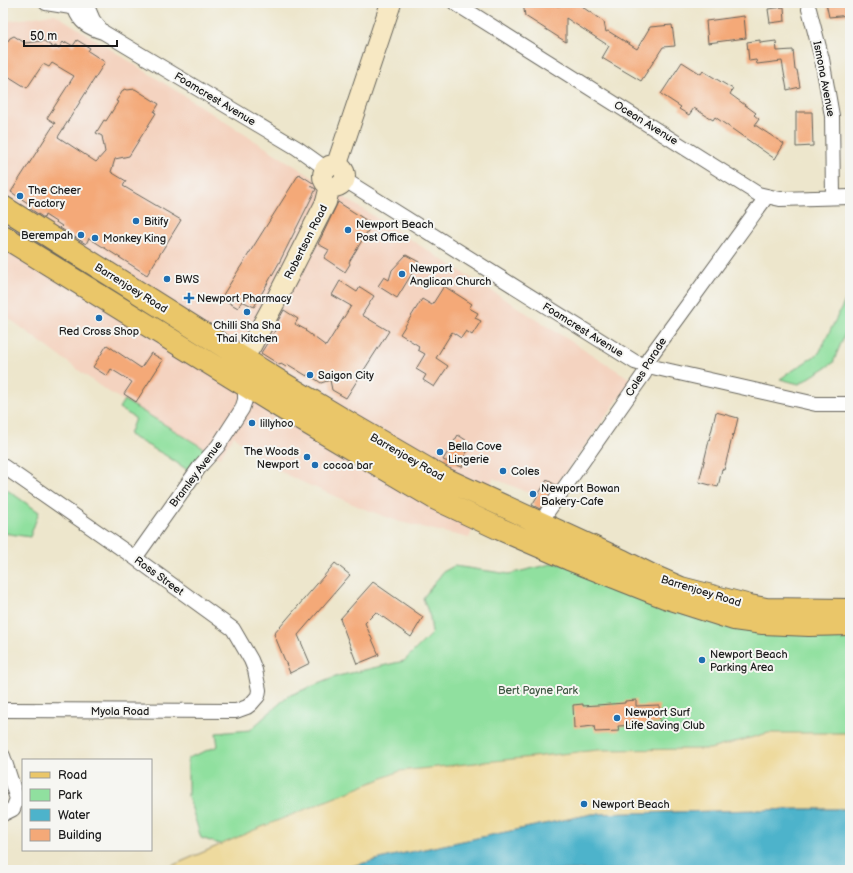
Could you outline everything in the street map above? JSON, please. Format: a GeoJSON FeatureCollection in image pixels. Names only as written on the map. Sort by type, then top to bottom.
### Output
{"type":"FeatureCollection","features":[{"type":"Feature","properties":{"kind":"main road","name":"Barrenjoey Road"},"geometry":{"type":"LineString","coordinates":[[3,207],[242,358],[445,479],[681,588],[750,606],[766,608],[850,610]]}},
{"type":"Feature","properties":{"kind":"main road","name":"Barrenjoey Road"},"geometry":{"type":"LineString","coordinates":[[3,236],[436,499],[532,543],[664,597],[734,619],[763,623],[809,625],[850,624]]}},
{"type":"Feature","properties":{"kind":"street"},"geometry":{"type":"LineString","coordinates":[[46,3],[78,5]]}},
{"type":"Feature","properties":{"kind":"street","name":"Robertson Road"},"geometry":{"type":"LineString","coordinates":[[242,358],[251,346],[276,300],[326,202],[391,3]]}},
{"type":"Feature","properties":{"kind":"street","name":"Ocean Avenue"},"geometry":{"type":"LineString","coordinates":[[456,3],[758,194],[780,199],[850,197]]}},
{"type":"Feature","properties":{"kind":"street","name":"Foamcrest Avenue"},"geometry":{"type":"LineString","coordinates":[[78,5],[81,22],[90,28],[103,32],[297,148],[334,175],[635,362],[816,404],[850,404]]}},
{"type":"Feature","properties":{"kind":"street","name":"Ismona Avenue"},"geometry":{"type":"LineString","coordinates":[[809,9],[822,59],[832,116],[833,197]]}},
{"type":"Feature","properties":{"kind":"street","name":"Coles Parade"},"geometry":{"type":"LineString","coordinates":[[532,543],[541,523],[644,374],[648,366],[649,358],[767,196]]}},
{"type":"Feature","properties":{"kind":"street","name":"Bramley Avenue"},"geometry":{"type":"LineString","coordinates":[[135,558],[201,465],[218,446],[242,408],[245,384]]}},
{"type":"Feature","properties":{"kind":"street","name":"Ross Street"},"geometry":{"type":"LineString","coordinates":[[3,466],[233,628],[253,665],[259,690],[258,696],[251,704],[236,711]]}},
{"type":"Feature","properties":{"kind":"street","name":"Myola Road"},"geometry":{"type":"LineString","coordinates":[[3,710],[236,711]]}},
{"type":"Feature","properties":{"kind":"street"},"geometry":{"type":"LineString","coordinates":[[3,756],[17,799],[13,809],[3,814]]}},
{"type":"Feature","properties":{"kind":"shaded area"},"geometry":{"type":"Polygon","coordinates":[[[55,14],[632,380],[546,500],[493,478],[469,538],[400,522],[362,508],[293,478],[260,460],[234,436],[219,458],[104,389],[3,314],[3,22],[55,14]]]}},
{"type":"Feature","properties":{"kind":"green space"},"geometry":{"type":"Polygon","coordinates":[[[850,288],[850,321],[833,363],[799,384],[780,379],[819,353],[850,288]]]}},
{"type":"Feature","properties":{"kind":"green space"},"geometry":{"type":"Polygon","coordinates":[[[124,400],[205,449],[189,471],[165,455],[129,435],[135,418],[119,408],[124,400]]]}},
{"type":"Feature","properties":{"kind":"green space"},"geometry":{"type":"Polygon","coordinates":[[[3,487],[39,512],[30,537],[3,533],[3,487]]]}},
{"type":"Feature","properties":{"kind":"green space","name":"Bert Payne Park"},"geometry":{"type":"Polygon","coordinates":[[[555,563],[850,634],[850,776],[289,866],[201,838],[188,796],[188,758],[218,746],[216,733],[250,730],[288,696],[338,676],[404,661],[432,633],[430,617],[423,598],[443,572],[454,566],[509,574],[555,563]]]}},
{"type":"Feature","properties":{"kind":"sand","name":"Newport Beach"},"geometry":{"type":"Polygon","coordinates":[[[768,733],[850,733],[850,809],[592,814],[396,855],[337,870],[162,870],[252,831],[400,771],[598,750],[710,749],[768,733]]]}},
{"type":"Feature","properties":{"kind":"water"},"geometry":{"type":"Polygon","coordinates":[[[850,809],[850,870],[337,870],[396,855],[592,814],[850,809]]]}},
{"type":"Feature","properties":{"kind":"building"},"geometry":{"type":"Polygon","coordinates":[[[523,3],[557,3],[557,6],[580,3],[581,6],[604,22],[606,32],[608,31],[637,49],[650,27],[672,25],[675,46],[663,47],[641,81],[602,58],[609,46],[566,18],[566,42],[525,16],[523,3]]]}},
{"type":"Feature","properties":{"kind":"building"},"geometry":{"type":"Polygon","coordinates":[[[826,3],[850,3],[850,15],[829,17],[826,3]]]}},
{"type":"Feature","properties":{"kind":"building"},"geometry":{"type":"Polygon","coordinates":[[[784,7],[785,21],[770,23],[768,9],[784,7]]]}},
{"type":"Feature","properties":{"kind":"building"},"geometry":{"type":"Polygon","coordinates":[[[744,16],[746,38],[708,43],[706,21],[744,16]]]}},
{"type":"Feature","properties":{"kind":"building"},"geometry":{"type":"Polygon","coordinates":[[[14,36],[25,43],[44,41],[54,48],[55,46],[59,48],[63,42],[73,46],[77,40],[90,48],[88,51],[105,62],[58,137],[96,162],[105,152],[102,136],[96,133],[104,120],[106,121],[124,89],[135,89],[159,104],[154,112],[156,113],[129,156],[115,159],[111,172],[126,181],[123,186],[181,220],[147,275],[89,238],[86,244],[60,228],[62,226],[45,215],[44,218],[29,208],[31,205],[11,192],[55,123],[47,118],[74,76],[52,63],[49,67],[43,64],[27,88],[3,73],[3,48],[10,38],[14,36]]]}},
{"type":"Feature","properties":{"kind":"building"},"geometry":{"type":"Polygon","coordinates":[[[760,40],[760,43],[776,41],[777,51],[793,50],[795,70],[797,70],[800,87],[787,90],[782,61],[757,64],[756,60],[749,61],[747,42],[760,40]]]}},
{"type":"Feature","properties":{"kind":"building"},"geometry":{"type":"Polygon","coordinates":[[[682,62],[701,74],[703,71],[733,89],[730,94],[756,113],[754,115],[759,119],[755,125],[784,144],[775,159],[715,117],[713,120],[694,108],[689,115],[679,109],[681,107],[661,94],[682,62]]]}},
{"type":"Feature","properties":{"kind":"building"},"geometry":{"type":"Polygon","coordinates":[[[796,112],[812,112],[813,146],[796,147],[796,112]]]}},
{"type":"Feature","properties":{"kind":"building"},"geometry":{"type":"Polygon","coordinates":[[[299,174],[313,183],[310,186],[316,189],[279,263],[254,307],[242,301],[238,308],[221,298],[299,174]]]}},
{"type":"Feature","properties":{"kind":"building"},"geometry":{"type":"Polygon","coordinates":[[[338,202],[372,224],[349,262],[350,264],[345,272],[324,258],[329,250],[318,244],[338,202]]]}},
{"type":"Feature","properties":{"kind":"building","name":"Newport Anglican Church"},"geometry":{"type":"Polygon","coordinates":[[[406,255],[419,262],[397,298],[378,286],[384,277],[389,280],[392,270],[406,255]]]}},
{"type":"Feature","properties":{"kind":"building"},"geometry":{"type":"Polygon","coordinates":[[[340,281],[357,292],[360,287],[374,296],[362,315],[389,331],[346,398],[332,390],[330,380],[321,383],[308,374],[307,376],[287,364],[286,367],[281,364],[280,365],[261,353],[276,329],[274,328],[284,310],[298,319],[295,324],[306,330],[305,331],[326,346],[351,306],[332,295],[340,281]]]}},
{"type":"Feature","properties":{"kind":"building"},"geometry":{"type":"Polygon","coordinates":[[[444,286],[472,304],[469,308],[478,313],[475,318],[481,321],[472,335],[466,331],[461,338],[452,332],[436,358],[448,366],[434,387],[423,380],[426,375],[416,369],[425,354],[418,350],[419,346],[400,334],[422,299],[432,305],[444,286]]]}},
{"type":"Feature","properties":{"kind":"building"},"geometry":{"type":"Polygon","coordinates":[[[107,345],[141,368],[151,353],[163,360],[136,402],[124,394],[132,382],[111,369],[107,376],[93,367],[107,345]]]}},
{"type":"Feature","properties":{"kind":"building"},"geometry":{"type":"Polygon","coordinates":[[[716,412],[738,418],[718,487],[699,482],[716,412]]]}},
{"type":"Feature","properties":{"kind":"building"},"geometry":{"type":"Polygon","coordinates":[[[458,435],[472,444],[465,455],[468,457],[462,467],[443,460],[458,435]]]}},
{"type":"Feature","properties":{"kind":"building"},"geometry":{"type":"Polygon","coordinates":[[[547,480],[556,485],[540,509],[532,505],[547,480]]]}},
{"type":"Feature","properties":{"kind":"building"},"geometry":{"type":"Polygon","coordinates":[[[335,563],[350,575],[298,635],[310,663],[290,673],[274,634],[335,563]]]}},
{"type":"Feature","properties":{"kind":"building"},"geometry":{"type":"Polygon","coordinates":[[[373,582],[423,617],[411,637],[376,612],[365,623],[379,655],[357,664],[340,619],[373,582]]]}},
{"type":"Feature","properties":{"kind":"building","name":"Newport Surf Life Saving Club"},"geometry":{"type":"Polygon","coordinates":[[[636,700],[636,706],[659,705],[660,724],[618,726],[619,731],[595,732],[594,726],[574,728],[573,705],[583,704],[583,706],[625,703],[625,701],[636,700]]]}},
{"type":"Feature","properties":{"kind":"place","name":"The Cheer Factory"},"geometry":{"type":"Point","coordinates":[20,196]}},
{"type":"Feature","properties":{"kind":"place","name":"Bitify"},"geometry":{"type":"Point","coordinates":[136,221]}},
{"type":"Feature","properties":{"kind":"place","name":"Newport Beach Post Office"},"geometry":{"type":"Point","coordinates":[348,230]}},
{"type":"Feature","properties":{"kind":"place","name":"Berempah"},"geometry":{"type":"Point","coordinates":[81,235]}},
{"type":"Feature","properties":{"kind":"place","name":"Monkey King"},"geometry":{"type":"Point","coordinates":[95,238]}},
{"type":"Feature","properties":{"kind":"place","name":"Newport Anglican Church"},"geometry":{"type":"Point","coordinates":[402,274]}},
{"type":"Feature","properties":{"kind":"place","name":"BWS"},"geometry":{"type":"Point","coordinates":[167,279]}},
{"type":"Feature","properties":{"kind":"place","name":"Newport Pharmacy"},"geometry":{"type":"Point","coordinates":[189,298]}},
{"type":"Feature","properties":{"kind":"place","name":"Chilli Sha Sha Thai Kitchen"},"geometry":{"type":"Point","coordinates":[247,312]}},
{"type":"Feature","properties":{"kind":"place","name":"Red Cross Shop"},"geometry":{"type":"Point","coordinates":[99,318]}},
{"type":"Feature","properties":{"kind":"place","name":"Saigon City"},"geometry":{"type":"Point","coordinates":[310,375]}},
{"type":"Feature","properties":{"kind":"place","name":"lillyhoo"},"geometry":{"type":"Point","coordinates":[252,423]}},
{"type":"Feature","properties":{"kind":"place","name":"Bella Cove Lingerie"},"geometry":{"type":"Point","coordinates":[440,452]}},
{"type":"Feature","properties":{"kind":"place","name":"The Woods Newport"},"geometry":{"type":"Point","coordinates":[307,457]}},
{"type":"Feature","properties":{"kind":"place","name":"cocoa bar"},"geometry":{"type":"Point","coordinates":[315,465]}},
{"type":"Feature","properties":{"kind":"place","name":"Coles"},"geometry":{"type":"Point","coordinates":[503,471]}},
{"type":"Feature","properties":{"kind":"place","name":"Newport Bowan Bakery-Cafe"},"geometry":{"type":"Point","coordinates":[533,494]}},
{"type":"Feature","properties":{"kind":"place","name":"Newport Beach Parking Area"},"geometry":{"type":"Point","coordinates":[702,660]}},
{"type":"Feature","properties":{"kind":"place","name":"Newport Surf Life Saving Club"},"geometry":{"type":"Point","coordinates":[617,718]}},
{"type":"Feature","properties":{"kind":"place","name":"Newport Beach"},"geometry":{"type":"Point","coordinates":[584,804]}}]}
